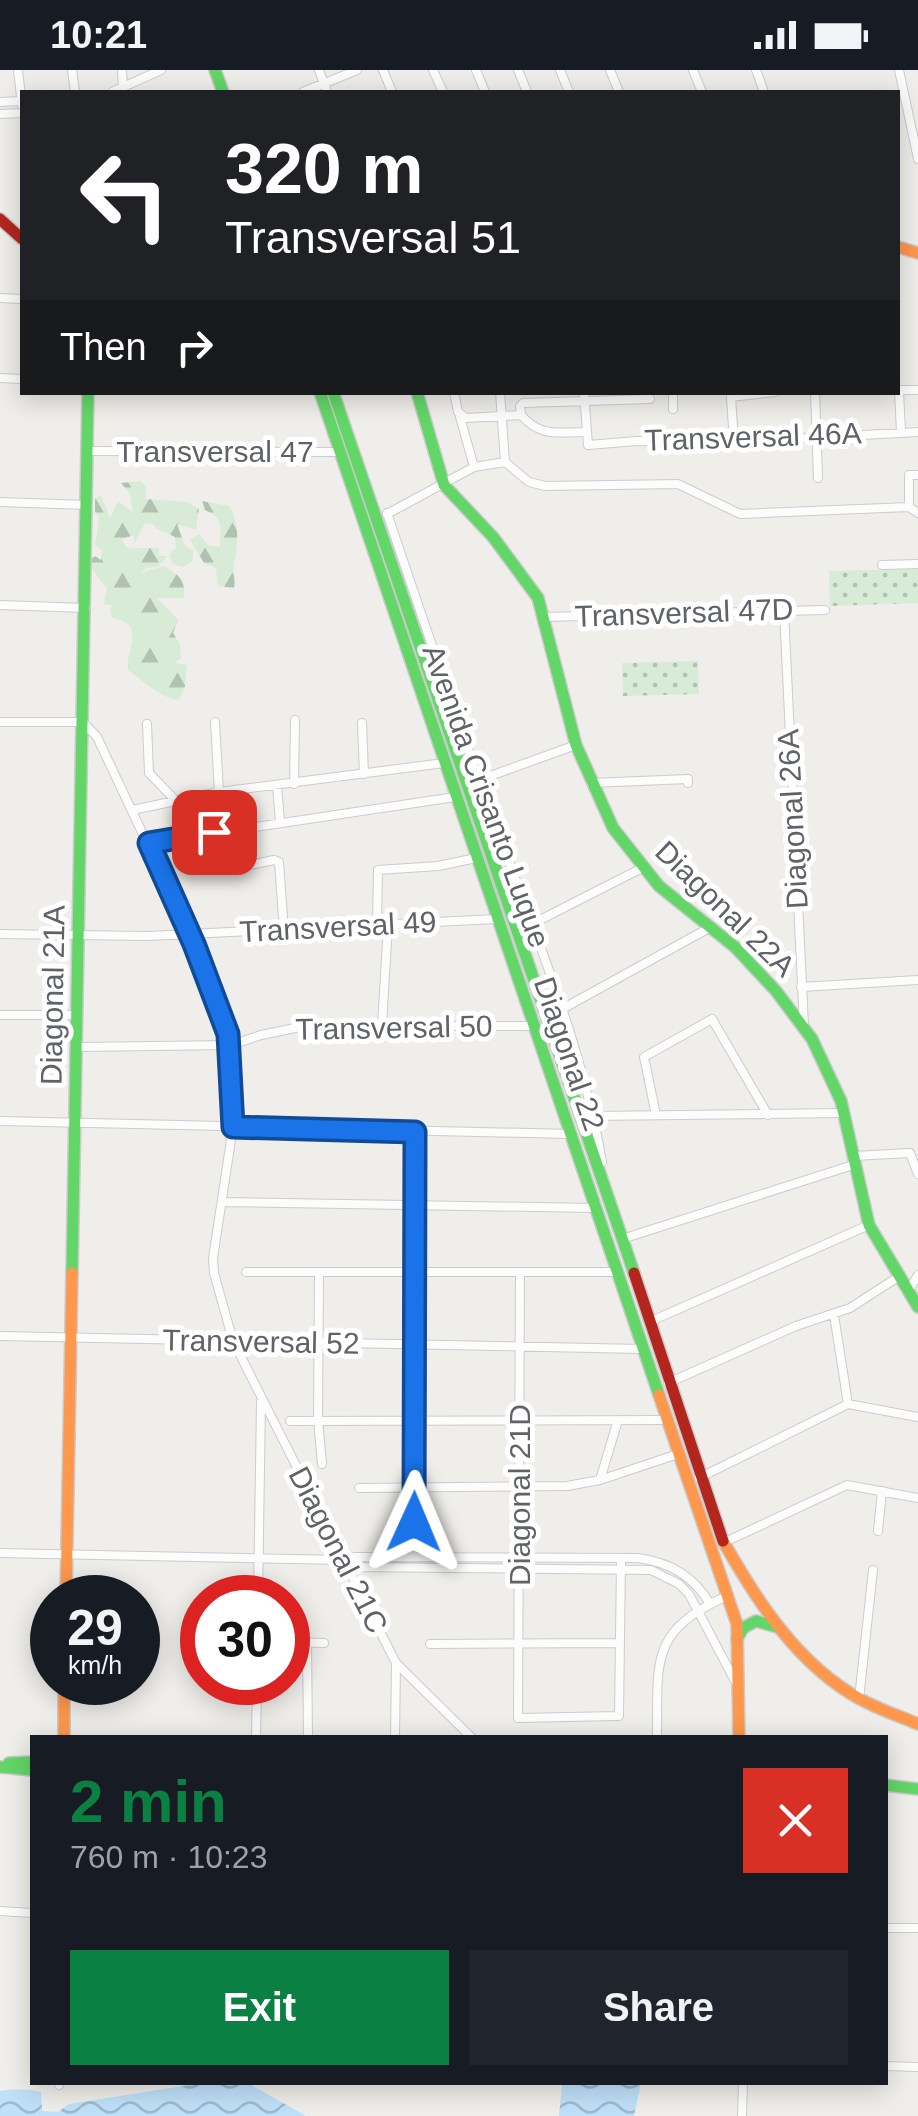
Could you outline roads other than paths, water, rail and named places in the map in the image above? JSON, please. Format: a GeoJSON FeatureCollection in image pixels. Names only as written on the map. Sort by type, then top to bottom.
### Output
{"type":"FeatureCollection","features":[{"type":"Feature","properties":{"kind":"main road"},"geometry":{"type":"LineString","coordinates":[[0,219],[20,237]]}},
{"type":"Feature","properties":{"kind":"main road","name":"Diagonal 21A"},"geometry":{"type":"LineString","coordinates":[[66,1575],[88,395]]}},
{"type":"Feature","properties":{"kind":"main road","name":"Diagonal 22"},"geometry":{"type":"LineString","coordinates":[[321,395],[736,1624],[739,1735]]}},
{"type":"Feature","properties":{"kind":"main road","name":"Diagonal 22"},"geometry":{"type":"LineString","coordinates":[[334,395],[381,517],[723,1543],[778,1628],[812,1664],[860,1699],[918,1724]]}},
{"type":"Feature","properties":{"kind":"main road","name":"Diagonal 22A"},"geometry":{"type":"LineString","coordinates":[[419,395],[434,462],[444,485],[519,569],[538,598],[576,746],[613,828],[642,868],[670,896],[735,947],[804,1026],[830,1071],[845,1114],[869,1225],[918,1307]]}},
{"type":"Feature","properties":{"kind":"main road"},"geometry":{"type":"LineString","coordinates":[[727,1596],[739,1584],[740,1573]]}},
{"type":"Feature","properties":{"kind":"main road"},"geometry":{"type":"LineString","coordinates":[[736,1641],[749,1623],[764,1621],[778,1628]]}},
{"type":"Feature","properties":{"kind":"main road"},"geometry":{"type":"LineString","coordinates":[[64,1705],[64,1735]]}},
{"type":"Feature","properties":{"kind":"main road"},"geometry":{"type":"LineString","coordinates":[[0,1766],[30,1762]]}},
{"type":"Feature","properties":{"kind":"main road"},"geometry":{"type":"LineString","coordinates":[[0,1766],[30,1770]]}},
{"type":"Feature","properties":{"kind":"main road"},"geometry":{"type":"LineString","coordinates":[[888,1785],[918,1790]]}},
{"type":"Feature","properties":{"kind":"street"},"geometry":{"type":"LineString","coordinates":[[122,70],[123,87]]}},
{"type":"Feature","properties":{"kind":"street"},"geometry":{"type":"LineString","coordinates":[[116,90],[161,70]]}},
{"type":"Feature","properties":{"kind":"street"},"geometry":{"type":"LineString","coordinates":[[319,70],[326,88],[358,70]]}},
{"type":"Feature","properties":{"kind":"street"},"geometry":{"type":"LineString","coordinates":[[610,70],[618,90]]}},
{"type":"Feature","properties":{"kind":"street"},"geometry":{"type":"LineString","coordinates":[[899,70],[918,158]]}},
{"type":"Feature","properties":{"kind":"street"},"geometry":{"type":"LineString","coordinates":[[455,395],[474,466]]}},
{"type":"Feature","properties":{"kind":"street"},"geometry":{"type":"LineString","coordinates":[[500,395],[505,462],[529,482],[564,488],[678,484],[740,514],[914,510],[909,475],[918,474]]}},
{"type":"Feature","properties":{"kind":"street"},"geometry":{"type":"LineString","coordinates":[[672,395],[673,408]]}},
{"type":"Feature","properties":{"kind":"street"},"geometry":{"type":"LineString","coordinates":[[734,442],[731,398],[750,395]]}},
{"type":"Feature","properties":{"kind":"street"},"geometry":{"type":"LineString","coordinates":[[815,395],[818,478]]}},
{"type":"Feature","properties":{"kind":"street"},"geometry":{"type":"LineString","coordinates":[[898,395],[901,432]]}},
{"type":"Feature","properties":{"kind":"street"},"geometry":{"type":"LineString","coordinates":[[584,397],[586,432],[544,433],[521,415],[521,404],[584,397],[650,400]]}},
{"type":"Feature","properties":{"kind":"street"},"geometry":{"type":"LineString","coordinates":[[460,417],[521,415]]}},
{"type":"Feature","properties":{"kind":"street","name":"Transversal 46A"},"geometry":{"type":"LineString","coordinates":[[586,432],[588,444],[734,442],[918,432]]}},
{"type":"Feature","properties":{"kind":"street","name":"Transversal 47"},"geometry":{"type":"LineString","coordinates":[[89,451],[340,452]]}},
{"type":"Feature","properties":{"kind":"street"},"geometry":{"type":"LineString","coordinates":[[381,517],[474,466],[505,462]]}},
{"type":"Feature","properties":{"kind":"street"},"geometry":{"type":"LineString","coordinates":[[0,502],[88,505]]}},
{"type":"Feature","properties":{"kind":"street","name":"Avenida Crisanto Luque"},"geometry":{"type":"LineString","coordinates":[[381,517],[564,1008],[594,1116],[608,1196]]}},
{"type":"Feature","properties":{"kind":"street"},"geometry":{"type":"LineString","coordinates":[[882,566],[918,564]]}},
{"type":"Feature","properties":{"kind":"street"},"geometry":{"type":"LineString","coordinates":[[0,605],[86,608]]}},
{"type":"Feature","properties":{"kind":"street","name":"Transversal 47D"},"geometry":{"type":"LineString","coordinates":[[543,617],[825,610]]}},
{"type":"Feature","properties":{"kind":"street","name":"Diagonal 26A"},"geometry":{"type":"LineString","coordinates":[[784,611],[804,1026]]}},
{"type":"Feature","properties":{"kind":"street"},"geometry":{"type":"LineString","coordinates":[[294,784],[295,720]]}},
{"type":"Feature","properties":{"kind":"street"},"geometry":{"type":"LineString","coordinates":[[0,722],[83,722]]}},
{"type":"Feature","properties":{"kind":"street","name":"Diagonal 21C"},"geometry":{"type":"LineString","coordinates":[[83,722],[97,736],[149,843],[190,934],[231,1045],[233,1127],[224,1202],[214,1242],[214,1273],[233,1341],[396,1664],[469,1735]]}},
{"type":"Feature","properties":{"kind":"street"},"geometry":{"type":"LineString","coordinates":[[215,722],[220,792]]}},
{"type":"Feature","properties":{"kind":"street"},"geometry":{"type":"LineString","coordinates":[[362,723],[364,774]]}},
{"type":"Feature","properties":{"kind":"street"},"geometry":{"type":"LineString","coordinates":[[148,724],[149,773],[177,802]]}},
{"type":"Feature","properties":{"kind":"street"},"geometry":{"type":"LineString","coordinates":[[479,780],[576,746]]}},
{"type":"Feature","properties":{"kind":"street"},"geometry":{"type":"LineString","coordinates":[[132,810],[220,792],[444,763]]}},
{"type":"Feature","properties":{"kind":"street"},"geometry":{"type":"LineString","coordinates":[[591,783],[688,783]]}},
{"type":"Feature","properties":{"kind":"street"},"geometry":{"type":"LineString","coordinates":[[277,786],[280,821]]}},
{"type":"Feature","properties":{"kind":"street"},"geometry":{"type":"LineString","coordinates":[[149,843],[455,797]]}},
{"type":"Feature","properties":{"kind":"street"},"geometry":{"type":"LineString","coordinates":[[377,926],[378,870],[438,866],[476,858]]}},
{"type":"Feature","properties":{"kind":"street"},"geometry":{"type":"LineString","coordinates":[[235,868],[279,862],[284,932]]}},
{"type":"Feature","properties":{"kind":"street"},"geometry":{"type":"LineString","coordinates":[[532,924],[642,868]]}},
{"type":"Feature","properties":{"kind":"street","name":"Transversal 49"},"geometry":{"type":"LineString","coordinates":[[0,934],[284,932],[497,919]]}},
{"type":"Feature","properties":{"kind":"street"},"geometry":{"type":"LineString","coordinates":[[382,1025],[388,925]]}},
{"type":"Feature","properties":{"kind":"street"},"geometry":{"type":"LineString","coordinates":[[564,1008],[709,928]]}},
{"type":"Feature","properties":{"kind":"street"},"geometry":{"type":"LineString","coordinates":[[776,991],[792,996],[801,987],[918,980]]}},
{"type":"Feature","properties":{"kind":"street"},"geometry":{"type":"LineString","coordinates":[[0,1015],[78,1015]]}},
{"type":"Feature","properties":{"kind":"street"},"geometry":{"type":"LineString","coordinates":[[656,1116],[644,1057],[712,1019],[768,1114]]}},
{"type":"Feature","properties":{"kind":"street","name":"Transversal 50"},"geometry":{"type":"LineString","coordinates":[[77,1047],[231,1045],[305,1026],[533,1026]]}},
{"type":"Feature","properties":{"kind":"street"},"geometry":{"type":"LineString","coordinates":[[594,1116],[845,1114]]}},
{"type":"Feature","properties":{"kind":"street"},"geometry":{"type":"LineString","coordinates":[[0,1121],[570,1134]]}},
{"type":"Feature","properties":{"kind":"street"},"geometry":{"type":"LineString","coordinates":[[413,1562],[415,1132]]}},
{"type":"Feature","properties":{"kind":"street"},"geometry":{"type":"LineString","coordinates":[[622,1239],[853,1161],[910,1153],[918,1174]]}},
{"type":"Feature","properties":{"kind":"street"},"geometry":{"type":"LineString","coordinates":[[224,1202],[595,1208]]}},
{"type":"Feature","properties":{"kind":"street"},"geometry":{"type":"LineString","coordinates":[[649,1322],[869,1225]]}},
{"type":"Feature","properties":{"kind":"street"},"geometry":{"type":"LineString","coordinates":[[246,1272],[617,1272]]}},
{"type":"Feature","properties":{"kind":"street","name":"Diagonal 21D"},"geometry":{"type":"LineString","coordinates":[[520,1272],[518,1718],[619,1716],[620,1643]]}},
{"type":"Feature","properties":{"kind":"street","name":"Diagonal 21C"},"geometry":{"type":"LineString","coordinates":[[319,1273],[318,1419],[322,1464]]}},
{"type":"Feature","properties":{"kind":"street"},"geometry":{"type":"LineString","coordinates":[[908,1292],[918,1275]]}},
{"type":"Feature","properties":{"kind":"street"},"geometry":{"type":"LineString","coordinates":[[668,1383],[796,1326],[834,1314],[898,1277]]}},
{"type":"Feature","properties":{"kind":"street"},"geometry":{"type":"LineString","coordinates":[[834,1314],[848,1404]]}},
{"type":"Feature","properties":{"kind":"street","name":"Transversal 52"},"geometry":{"type":"LineString","coordinates":[[0,1336],[642,1350]]}},
{"type":"Feature","properties":{"kind":"street"},"geometry":{"type":"LineString","coordinates":[[259,1575],[261,1400]]}},
{"type":"Feature","properties":{"kind":"street"},"geometry":{"type":"LineString","coordinates":[[699,1478],[848,1404],[918,1417]]}},
{"type":"Feature","properties":{"kind":"street"},"geometry":{"type":"LineString","coordinates":[[600,1480],[618,1420]]}},
{"type":"Feature","properties":{"kind":"street"},"geometry":{"type":"LineString","coordinates":[[290,1421],[668,1420]]}},
{"type":"Feature","properties":{"kind":"street"},"geometry":{"type":"LineString","coordinates":[[359,1488],[567,1486],[600,1480],[678,1454]]}},
{"type":"Feature","properties":{"kind":"street"},"geometry":{"type":"LineString","coordinates":[[723,1543],[838,1488],[854,1485],[918,1498]]}},
{"type":"Feature","properties":{"kind":"street"},"geometry":{"type":"LineString","coordinates":[[878,1531],[882,1491]]}},
{"type":"Feature","properties":{"kind":"street"},"geometry":{"type":"LineString","coordinates":[[0,1553],[343,1560],[355,1556],[413,1562],[652,1560],[674,1568],[696,1585],[710,1604]]}},
{"type":"Feature","properties":{"kind":"street"},"geometry":{"type":"LineString","coordinates":[[621,1563],[662,1574],[679,1584],[698,1609],[738,1686]]}},
{"type":"Feature","properties":{"kind":"street"},"geometry":{"type":"LineString","coordinates":[[430,1644],[620,1643],[621,1563]]}},
{"type":"Feature","properties":{"kind":"street"},"geometry":{"type":"LineString","coordinates":[[860,1699],[873,1570]]}},
{"type":"Feature","properties":{"kind":"street"},"geometry":{"type":"LineString","coordinates":[[657,1735],[662,1651],[673,1630],[698,1609],[727,1596]]}},
{"type":"Feature","properties":{"kind":"street"},"geometry":{"type":"LineString","coordinates":[[310,1643],[324,1643]]}},
{"type":"Feature","properties":{"kind":"street"},"geometry":{"type":"LineString","coordinates":[[395,1735],[396,1664]]}},
{"type":"Feature","properties":{"kind":"street"},"geometry":{"type":"LineString","coordinates":[[256,1735],[257,1705]]}},
{"type":"Feature","properties":{"kind":"street"},"geometry":{"type":"LineString","coordinates":[[308,1705],[308,1735]]}},
{"type":"Feature","properties":{"kind":"street"},"geometry":{"type":"LineString","coordinates":[[0,1910],[30,1914]]}},
{"type":"Feature","properties":{"kind":"street"},"geometry":{"type":"LineString","coordinates":[[888,1928],[918,1928]]}},
{"type":"Feature","properties":{"kind":"street"},"geometry":{"type":"LineString","coordinates":[[888,2066],[918,2068]]}},
{"type":"Feature","properties":{"kind":"street"},"geometry":{"type":"LineString","coordinates":[[742,2116],[743,2085]]}},
{"type":"Feature","properties":{"kind":"water"},"geometry":{"type":"Polygon","coordinates":[[[189,2085],[252,2085],[306,2116],[0,2116],[0,2091],[41,2092],[42,2111],[58,2112],[69,2104],[189,2085]]]}},
{"type":"Feature","properties":{"kind":"water"},"geometry":{"type":"Polygon","coordinates":[[[562,2085],[641,2085],[634,2116],[559,2116],[562,2085]]]}}]}
